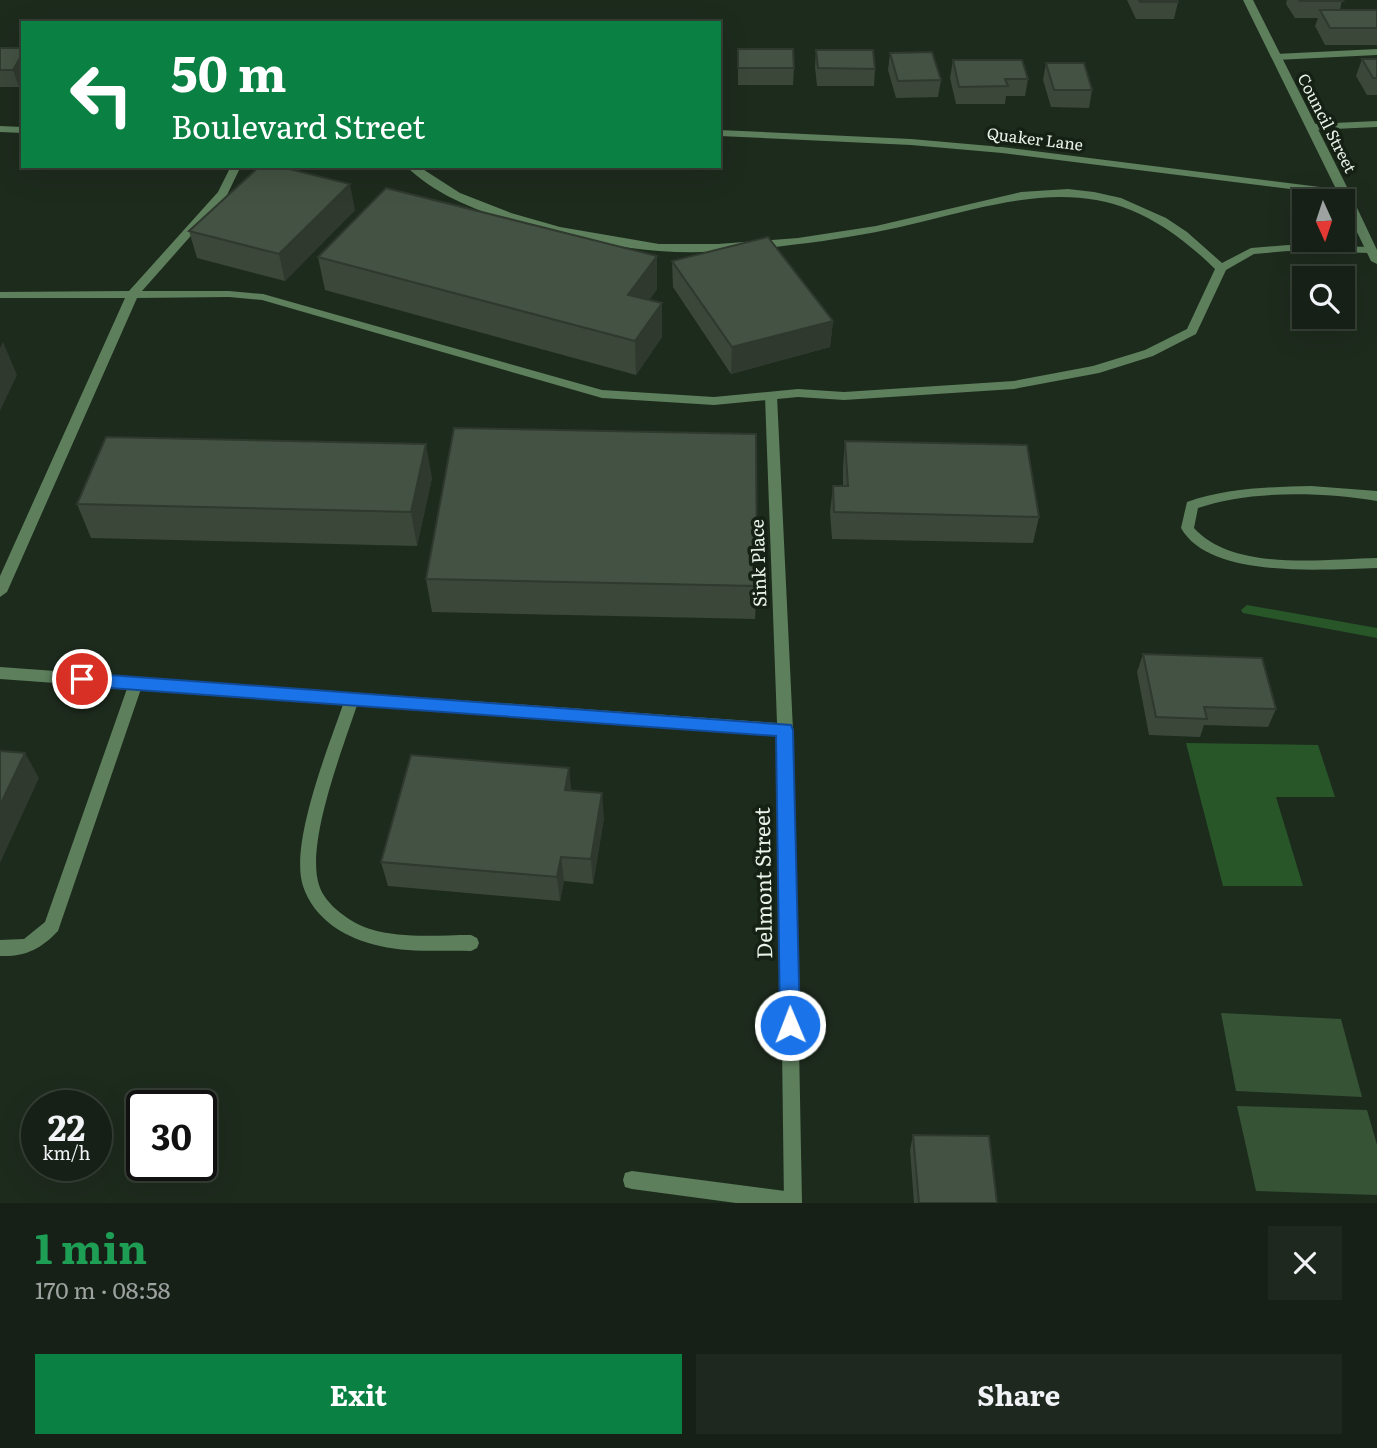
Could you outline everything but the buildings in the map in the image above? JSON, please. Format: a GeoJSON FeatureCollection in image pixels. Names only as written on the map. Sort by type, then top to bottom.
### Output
{"type":"FeatureCollection","features":[{"type":"Feature","properties":{"kind":"street","name":"Council Street"},"geometry":{"type":"LineString","coordinates":[[1248,0],[1343,189]]}},
{"type":"Feature","properties":{"kind":"street"},"geometry":{"type":"LineString","coordinates":[[1276,57],[1377,52]]}},
{"type":"Feature","properties":{"kind":"street"},"geometry":{"type":"LineString","coordinates":[[1312,127],[1377,124]]}},
{"type":"Feature","properties":{"kind":"street"},"geometry":{"type":"LineString","coordinates":[[0,129],[21,130]]}},
{"type":"Feature","properties":{"kind":"street","name":"Quaker Lane"},"geometry":{"type":"LineString","coordinates":[[721,132],[911,142],[1002,150],[1313,189]]}},
{"type":"Feature","properties":{"kind":"street"},"geometry":{"type":"LineString","coordinates":[[0,591],[118,321],[133,294],[223,193],[235,168]]}},
{"type":"Feature","properties":{"kind":"street"},"geometry":{"type":"LineString","coordinates":[[414,168],[436,186],[491,211],[571,234],[663,248],[728,247],[776,242],[877,229],[1042,193],[1088,195],[1129,202],[1170,223],[1196,241],[1221,268]]}},
{"type":"Feature","properties":{"kind":"street","name":"Council Street"},"geometry":{"type":"LineString","coordinates":[[1355,214],[1374,255]]}},
{"type":"Feature","properties":{"kind":"street"},"geometry":{"type":"LineString","coordinates":[[0,295],[229,294],[263,297],[602,394],[714,401],[798,393],[844,396],[1014,385],[1095,370],[1149,353],[1192,331],[1221,268],[1251,251],[1289,248],[1374,255]]}},
{"type":"Feature","properties":{"kind":"street","name":"Sink Place"},"geometry":{"type":"LineString","coordinates":[[771,396],[785,730]]}},
{"type":"Feature","properties":{"kind":"street"},"geometry":{"type":"LineString","coordinates":[[1377,496],[1274,491],[1205,499],[1192,505],[1187,526],[1207,547],[1230,557],[1272,563],[1377,563]]}},
{"type":"Feature","properties":{"kind":"street"},"geometry":{"type":"LineString","coordinates":[[0,673],[785,730]]}},
{"type":"Feature","properties":{"kind":"street"},"geometry":{"type":"LineString","coordinates":[[0,948],[20,950],[36,942],[52,926],[136,683]]}},
{"type":"Feature","properties":{"kind":"street"},"geometry":{"type":"LineString","coordinates":[[352,699],[309,843],[310,884],[323,907],[348,929],[382,940],[471,943]]}},
{"type":"Feature","properties":{"kind":"street","name":"Delmont Street"},"geometry":{"type":"LineString","coordinates":[[785,730],[793,1202]]}},
{"type":"Feature","properties":{"kind":"street"},"geometry":{"type":"LineString","coordinates":[[632,1180],[793,1202]]}},
{"type":"Feature","properties":{"kind":"shaded area"},"geometry":{"type":"Polygon","coordinates":[[[1186,743],[1318,745],[1335,797],[1276,797],[1303,886],[1223,886],[1186,743]]]}},
{"type":"Feature","properties":{"kind":"shaded area"},"geometry":{"type":"Polygon","coordinates":[[[1221,1013],[1341,1019],[1362,1097],[1236,1091],[1221,1013]]]}},
{"type":"Feature","properties":{"kind":"shaded area"},"geometry":{"type":"Polygon","coordinates":[[[1237,1106],[1367,1110],[1377,1145],[1377,1195],[1256,1191],[1237,1106]]]}},
{"type":"Feature","properties":{"kind":"waterway"},"geometry":{"type":"LineString","coordinates":[[1247,610],[1377,633]]}},
{"type":"Feature","properties":{"kind":"route"},"geometry":{"type":"LineString","coordinates":[[82,679],[785,730],[790,1025]]}}]}
